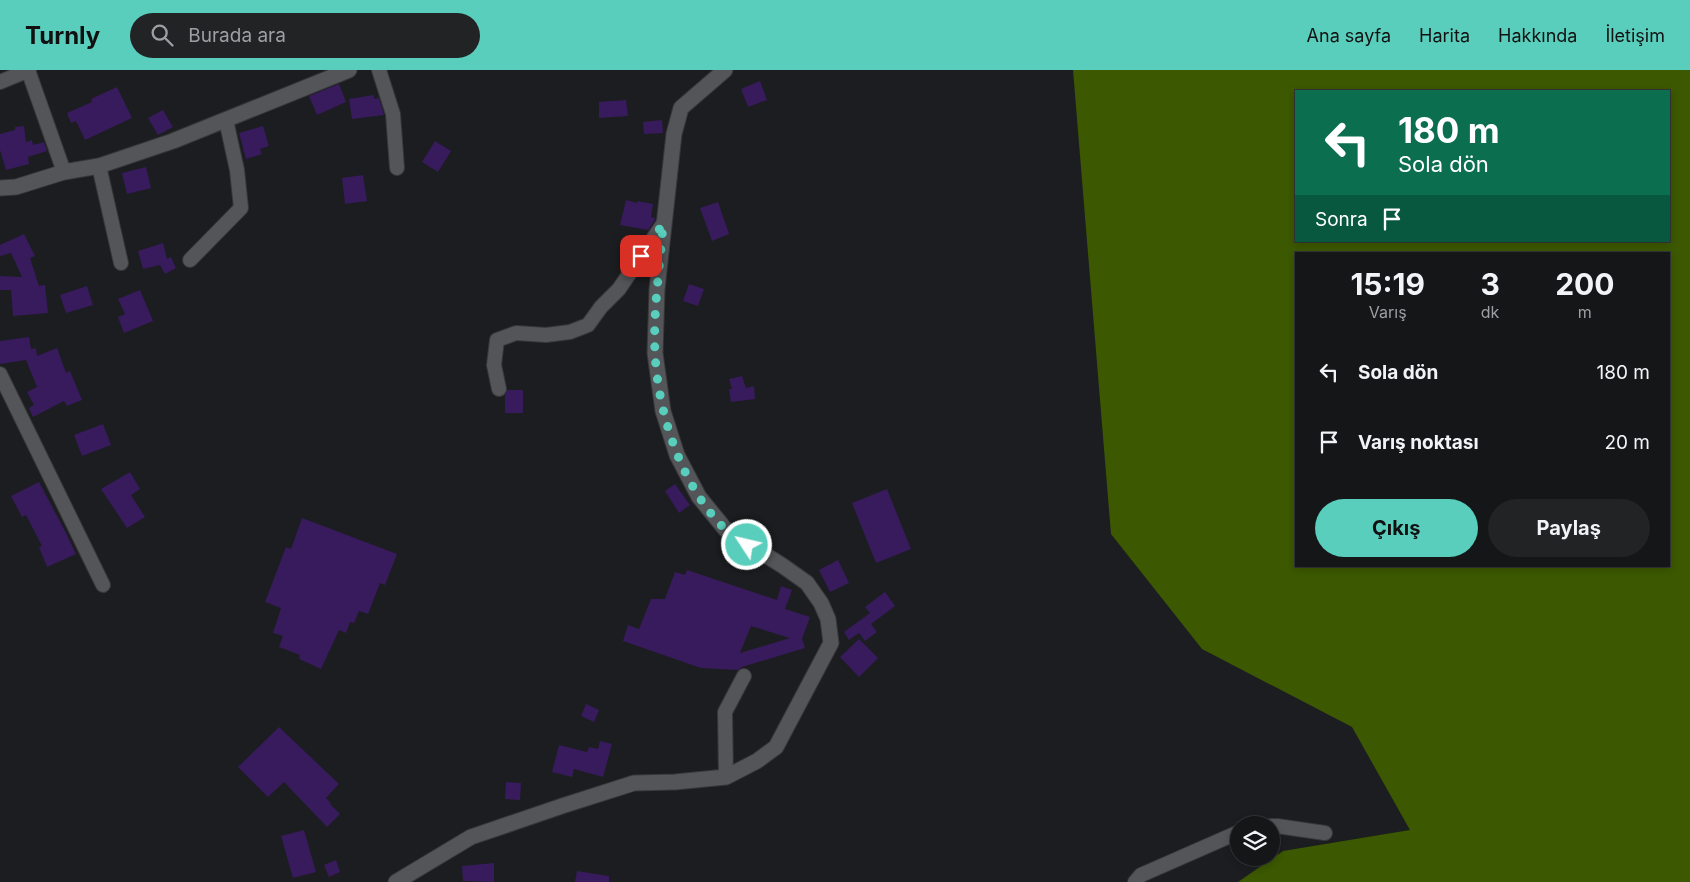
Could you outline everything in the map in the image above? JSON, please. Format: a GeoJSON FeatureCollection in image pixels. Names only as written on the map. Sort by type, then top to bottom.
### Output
{"type":"FeatureCollection","features":[{"type":"Feature","properties":{"kind":"street"},"geometry":{"type":"LineString","coordinates":[[0,82],[28,70],[64,172]]}},
{"type":"Feature","properties":{"kind":"street"},"geometry":{"type":"LineString","coordinates":[[0,188],[16,187],[64,172],[99,166],[173,141],[349,70]]}},
{"type":"Feature","properties":{"kind":"street"},"geometry":{"type":"LineString","coordinates":[[378,70],[393,114],[397,168]]}},
{"type":"Feature","properties":{"kind":"street"},"geometry":{"type":"LineString","coordinates":[[396,882],[471,837],[634,783],[675,782],[726,777],[757,761],[776,747],[832,643],[828,619],[821,603],[807,583],[726,530],[699,497],[677,454],[662,411],[655,353],[657,289],[674,134],[682,108],[725,70]]}},
{"type":"Feature","properties":{"kind":"street"},"geometry":{"type":"LineString","coordinates":[[190,260],[241,208],[237,170],[226,120]]}},
{"type":"Feature","properties":{"kind":"street"},"geometry":{"type":"LineString","coordinates":[[99,166],[121,263]]}},
{"type":"Feature","properties":{"kind":"street"},"geometry":{"type":"LineString","coordinates":[[499,389],[494,366],[497,340],[516,333],[546,335],[570,332],[588,325],[601,307],[619,289],[663,224]]}},
{"type":"Feature","properties":{"kind":"street"},"geometry":{"type":"LineString","coordinates":[[0,374],[103,585]]}},
{"type":"Feature","properties":{"kind":"street"},"geometry":{"type":"LineString","coordinates":[[726,777],[725,712],[744,676]]}},
{"type":"Feature","properties":{"kind":"street"},"geometry":{"type":"LineString","coordinates":[[1280,826],[1325,833]]}},
{"type":"Feature","properties":{"kind":"street"},"geometry":{"type":"LineString","coordinates":[[1135,882],[1141,875],[1230,836]]}},
{"type":"Feature","properties":{"kind":"green space"},"geometry":{"type":"Polygon","coordinates":[[[1073,70],[1690,70],[1690,882],[1238,882],[1261,866],[1280,866],[1280,853],[1283,851],[1410,830],[1352,727],[1202,649],[1111,534],[1073,70]]]}},
{"type":"Feature","properties":{"kind":"building"},"geometry":{"type":"Polygon","coordinates":[[[760,81],[767,100],[748,107],[741,89],[760,81]]]}},
{"type":"Feature","properties":{"kind":"building"},"geometry":{"type":"Polygon","coordinates":[[[339,84],[346,102],[317,115],[309,96],[339,84]]]}},
{"type":"Feature","properties":{"kind":"building"},"geometry":{"type":"Polygon","coordinates":[[[117,87],[132,118],[85,140],[76,121],[71,123],[67,113],[92,102],[91,99],[117,87]]]}},
{"type":"Feature","properties":{"kind":"building"},"geometry":{"type":"Polygon","coordinates":[[[374,95],[374,99],[379,98],[384,115],[352,119],[349,99],[374,95]]]}},
{"type":"Feature","properties":{"kind":"building"},"geometry":{"type":"Polygon","coordinates":[[[626,100],[628,116],[599,118],[599,102],[626,100]]]}},
{"type":"Feature","properties":{"kind":"building"},"geometry":{"type":"Polygon","coordinates":[[[163,110],[173,127],[158,135],[148,118],[163,110]]]}},
{"type":"Feature","properties":{"kind":"building"},"geometry":{"type":"Polygon","coordinates":[[[662,120],[663,133],[644,134],[643,122],[662,120]]]}},
{"type":"Feature","properties":{"kind":"building"},"geometry":{"type":"Polygon","coordinates":[[[24,126],[26,142],[32,140],[33,145],[44,142],[47,151],[28,157],[29,164],[6,170],[0,150],[0,134],[15,130],[15,127],[24,126]]]}},
{"type":"Feature","properties":{"kind":"building"},"geometry":{"type":"Polygon","coordinates":[[[263,126],[269,146],[260,149],[262,154],[246,159],[239,133],[263,126]]]}},
{"type":"Feature","properties":{"kind":"building"},"geometry":{"type":"Polygon","coordinates":[[[435,141],[451,151],[438,172],[422,162],[435,141]]]}},
{"type":"Feature","properties":{"kind":"building"},"geometry":{"type":"Polygon","coordinates":[[[146,167],[151,188],[127,194],[122,173],[146,167]]]}},
{"type":"Feature","properties":{"kind":"building"},"geometry":{"type":"Polygon","coordinates":[[[363,175],[367,201],[345,204],[342,178],[363,175]]]}},
{"type":"Feature","properties":{"kind":"building"},"geometry":{"type":"Polygon","coordinates":[[[626,200],[653,204],[651,217],[655,218],[648,230],[620,225],[626,200]]]}},
{"type":"Feature","properties":{"kind":"building"},"geometry":{"type":"Polygon","coordinates":[[[718,202],[729,234],[712,241],[700,208],[718,202]]]}},
{"type":"Feature","properties":{"kind":"building"},"geometry":{"type":"Polygon","coordinates":[[[24,234],[35,256],[30,258],[39,286],[45,285],[48,313],[13,316],[11,290],[0,290],[0,276],[22,277],[11,253],[0,256],[0,245],[24,234]]]}},
{"type":"Feature","properties":{"kind":"building"},"geometry":{"type":"Polygon","coordinates":[[[163,243],[167,259],[171,257],[176,268],[165,274],[160,265],[143,269],[138,251],[163,243]]]}},
{"type":"Feature","properties":{"kind":"building"},"geometry":{"type":"Polygon","coordinates":[[[689,284],[704,289],[698,306],[683,301],[689,284]]]}},
{"type":"Feature","properties":{"kind":"building"},"geometry":{"type":"Polygon","coordinates":[[[87,286],[93,305],[66,313],[60,295],[87,286]]]}},
{"type":"Feature","properties":{"kind":"building"},"geometry":{"type":"Polygon","coordinates":[[[140,290],[153,321],[124,333],[118,317],[125,314],[118,299],[140,290]]]}},
{"type":"Feature","properties":{"kind":"building"},"geometry":{"type":"Polygon","coordinates":[[[29,337],[31,349],[36,348],[37,356],[57,348],[66,373],[70,371],[82,400],[67,406],[64,401],[33,417],[29,408],[34,405],[27,392],[37,387],[26,360],[0,364],[0,341],[29,337]]]}},
{"type":"Feature","properties":{"kind":"building"},"geometry":{"type":"Polygon","coordinates":[[[742,376],[746,388],[754,386],[755,399],[731,402],[729,389],[732,389],[729,379],[742,376]]]}},
{"type":"Feature","properties":{"kind":"building"},"geometry":{"type":"Polygon","coordinates":[[[507,390],[523,390],[523,413],[505,413],[505,395],[507,390]]]}},
{"type":"Feature","properties":{"kind":"building"},"geometry":{"type":"Polygon","coordinates":[[[103,424],[111,445],[82,456],[74,435],[103,424]]]}},
{"type":"Feature","properties":{"kind":"building"},"geometry":{"type":"Polygon","coordinates":[[[130,472],[140,489],[131,495],[145,517],[127,528],[101,489],[130,472]]]}},
{"type":"Feature","properties":{"kind":"building"},"geometry":{"type":"Polygon","coordinates":[[[39,482],[76,554],[47,567],[39,547],[42,546],[26,515],[22,517],[11,496],[39,482]]]}},
{"type":"Feature","properties":{"kind":"building"},"geometry":{"type":"Polygon","coordinates":[[[675,484],[690,505],[679,513],[665,491],[675,484]]]}},
{"type":"Feature","properties":{"kind":"building"},"geometry":{"type":"Polygon","coordinates":[[[887,489],[911,549],[876,563],[852,503],[887,489]]]}},
{"type":"Feature","properties":{"kind":"building"},"geometry":{"type":"Polygon","coordinates":[[[302,518],[397,554],[385,585],[380,583],[368,614],[359,611],[354,623],[350,622],[346,633],[339,630],[321,669],[299,659],[300,655],[279,647],[283,636],[273,633],[281,608],[265,602],[286,547],[291,549],[302,518]]]}},
{"type":"Feature","properties":{"kind":"building"},"geometry":{"type":"Polygon","coordinates":[[[838,560],[849,583],[830,592],[819,570],[838,560]]]}},
{"type":"Feature","properties":{"kind":"building"},"geometry":{"type":"Polygon","coordinates":[[[687,570],[777,600],[781,586],[792,590],[785,609],[810,617],[802,639],[805,648],[742,667],[738,670],[701,668],[623,641],[628,625],[639,629],[651,599],[665,599],[675,572],[685,575],[687,570]],[[751,626],[740,653],[790,638],[751,626]]]}},
{"type":"Feature","properties":{"kind":"building"},"geometry":{"type":"Polygon","coordinates":[[[885,592],[895,606],[871,624],[877,632],[865,641],[859,633],[849,640],[844,632],[870,613],[865,607],[885,592]]]}},
{"type":"Feature","properties":{"kind":"building"},"geometry":{"type":"Polygon","coordinates":[[[859,639],[878,658],[859,677],[840,657],[859,639]]]}},
{"type":"Feature","properties":{"kind":"building"},"geometry":{"type":"Polygon","coordinates":[[[586,704],[599,710],[594,722],[581,716],[586,704]]]}},
{"type":"Feature","properties":{"kind":"building"},"geometry":{"type":"Polygon","coordinates":[[[279,727],[339,784],[326,798],[340,814],[327,827],[284,782],[268,797],[238,767],[279,727]]]}},
{"type":"Feature","properties":{"kind":"building"},"geometry":{"type":"Polygon","coordinates":[[[600,741],[612,744],[603,777],[574,769],[572,777],[552,772],[559,745],[587,752],[589,747],[598,749],[600,741]]]}},
{"type":"Feature","properties":{"kind":"building"},"geometry":{"type":"Polygon","coordinates":[[[506,782],[521,783],[520,800],[505,799],[506,782]]]}},
{"type":"Feature","properties":{"kind":"building"},"geometry":{"type":"Polygon","coordinates":[[[304,830],[316,872],[293,878],[281,836],[304,830]]]}},
{"type":"Feature","properties":{"kind":"building"},"geometry":{"type":"Polygon","coordinates":[[[336,860],[340,872],[329,877],[324,865],[336,860]]]}},
{"type":"Feature","properties":{"kind":"building"},"geometry":{"type":"Polygon","coordinates":[[[494,863],[494,882],[463,881],[462,866],[494,863]]]}},
{"type":"Feature","properties":{"kind":"building"},"geometry":{"type":"Polygon","coordinates":[[[577,871],[609,876],[609,882],[575,882],[577,871]]]}},
{"type":"Feature","properties":{"kind":"route"},"geometry":{"type":"LineString","coordinates":[[641,256],[663,224],[657,289],[655,353],[662,411],[677,454],[699,497],[726,530],[747,545]]}}]}
